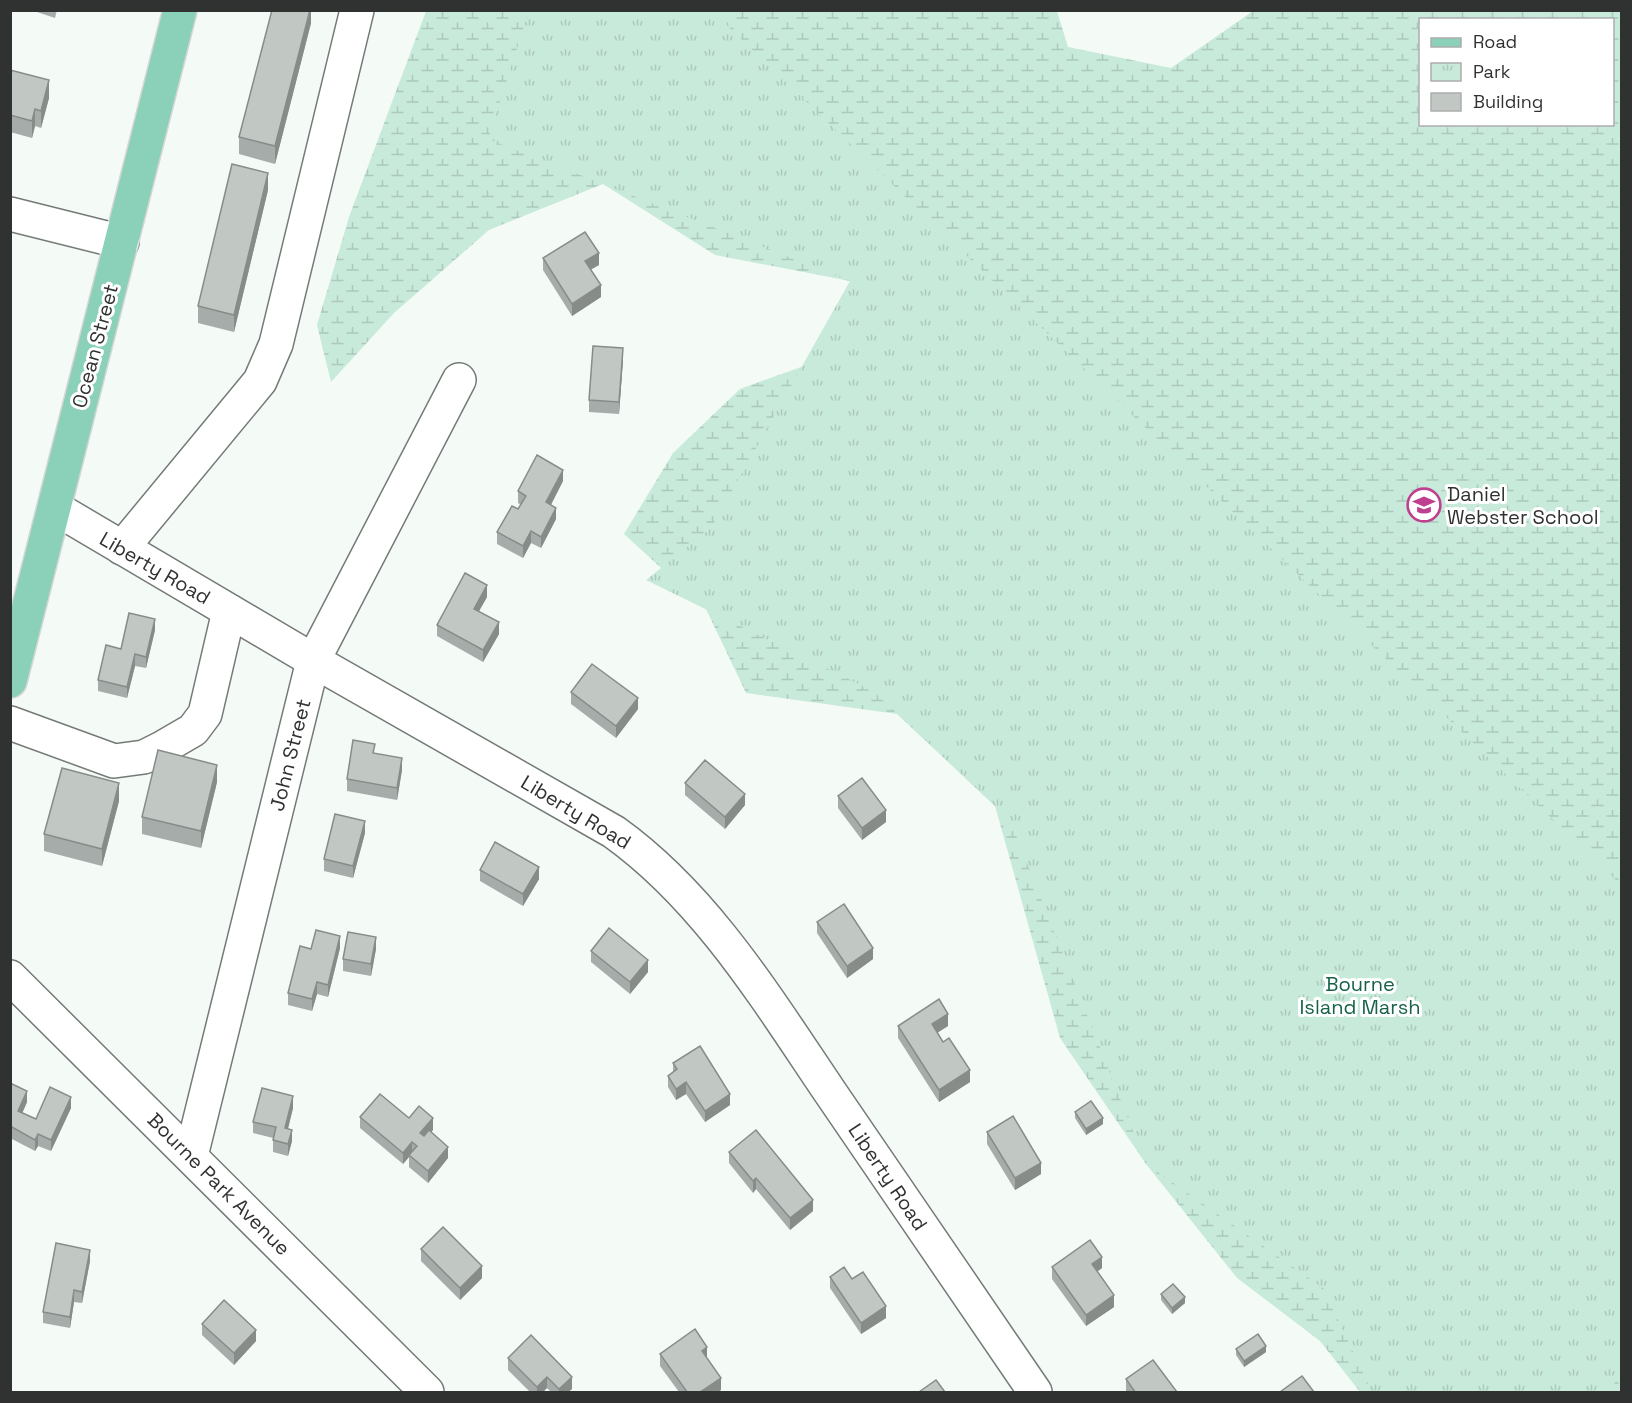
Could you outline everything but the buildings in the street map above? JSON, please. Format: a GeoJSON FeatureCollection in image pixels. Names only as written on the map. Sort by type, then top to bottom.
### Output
{"type":"FeatureCollection","features":[{"type":"Feature","properties":{"kind":"main road","name":"Ocean Street"},"geometry":{"type":"LineString","coordinates":[[12,671],[180,10]]}},
{"type":"Feature","properties":{"kind":"street"},"geometry":{"type":"LineString","coordinates":[[122,548],[260,381],[276,344],[357,10]]}},
{"type":"Feature","properties":{"kind":"street"},"geometry":{"type":"LineString","coordinates":[[10,214],[122,242]]}},
{"type":"Feature","properties":{"kind":"street","name":"John Street"},"geometry":{"type":"LineString","coordinates":[[191,1156],[313,661],[459,380]]}},
{"type":"Feature","properties":{"kind":"street","name":"Liberty Road"},"geometry":{"type":"LineString","coordinates":[[54,508],[313,661],[614,832],[675,882],[764,994],[1035,1392]]}},
{"type":"Feature","properties":{"kind":"street"},"geometry":{"type":"LineString","coordinates":[[10,723],[114,761],[144,757],[162,748],[193,730],[205,714],[229,611]]}},
{"type":"Feature","properties":{"kind":"street","name":"Bourne Park Avenue"},"geometry":{"type":"LineString","coordinates":[[10,977],[427,1392]]}},
{"type":"Feature","properties":{"kind":"green space"},"geometry":{"type":"Polygon","coordinates":[[[426,11],[1057,11],[1068,47],[1171,68],[1253,11],[1621,11],[1621,1392],[1360,1392],[1320,1341],[1237,1278],[1146,1164],[1060,1038],[995,806],[897,714],[746,693],[706,609],[624,534],[673,453],[740,389],[879,339],[850,281],[715,255],[603,184],[489,230],[394,313],[331,382],[317,325],[349,217],[426,11]]]}},
{"type":"Feature","properties":{"kind":"green space","name":"Bourne Island Marsh"},"geometry":{"type":"Polygon","coordinates":[[[529,11],[712,11],[1621,885],[1622,1373],[1608,1392],[1372,1392],[1323,1288],[1146,1164],[1010,820],[873,691],[646,580],[711,528],[850,281],[488,139],[529,11]]]}},
{"type":"Feature","properties":{"kind":"place","name":"Daniel Webster School"},"geometry":{"type":"Point","coordinates":[1424,505]}}]}
